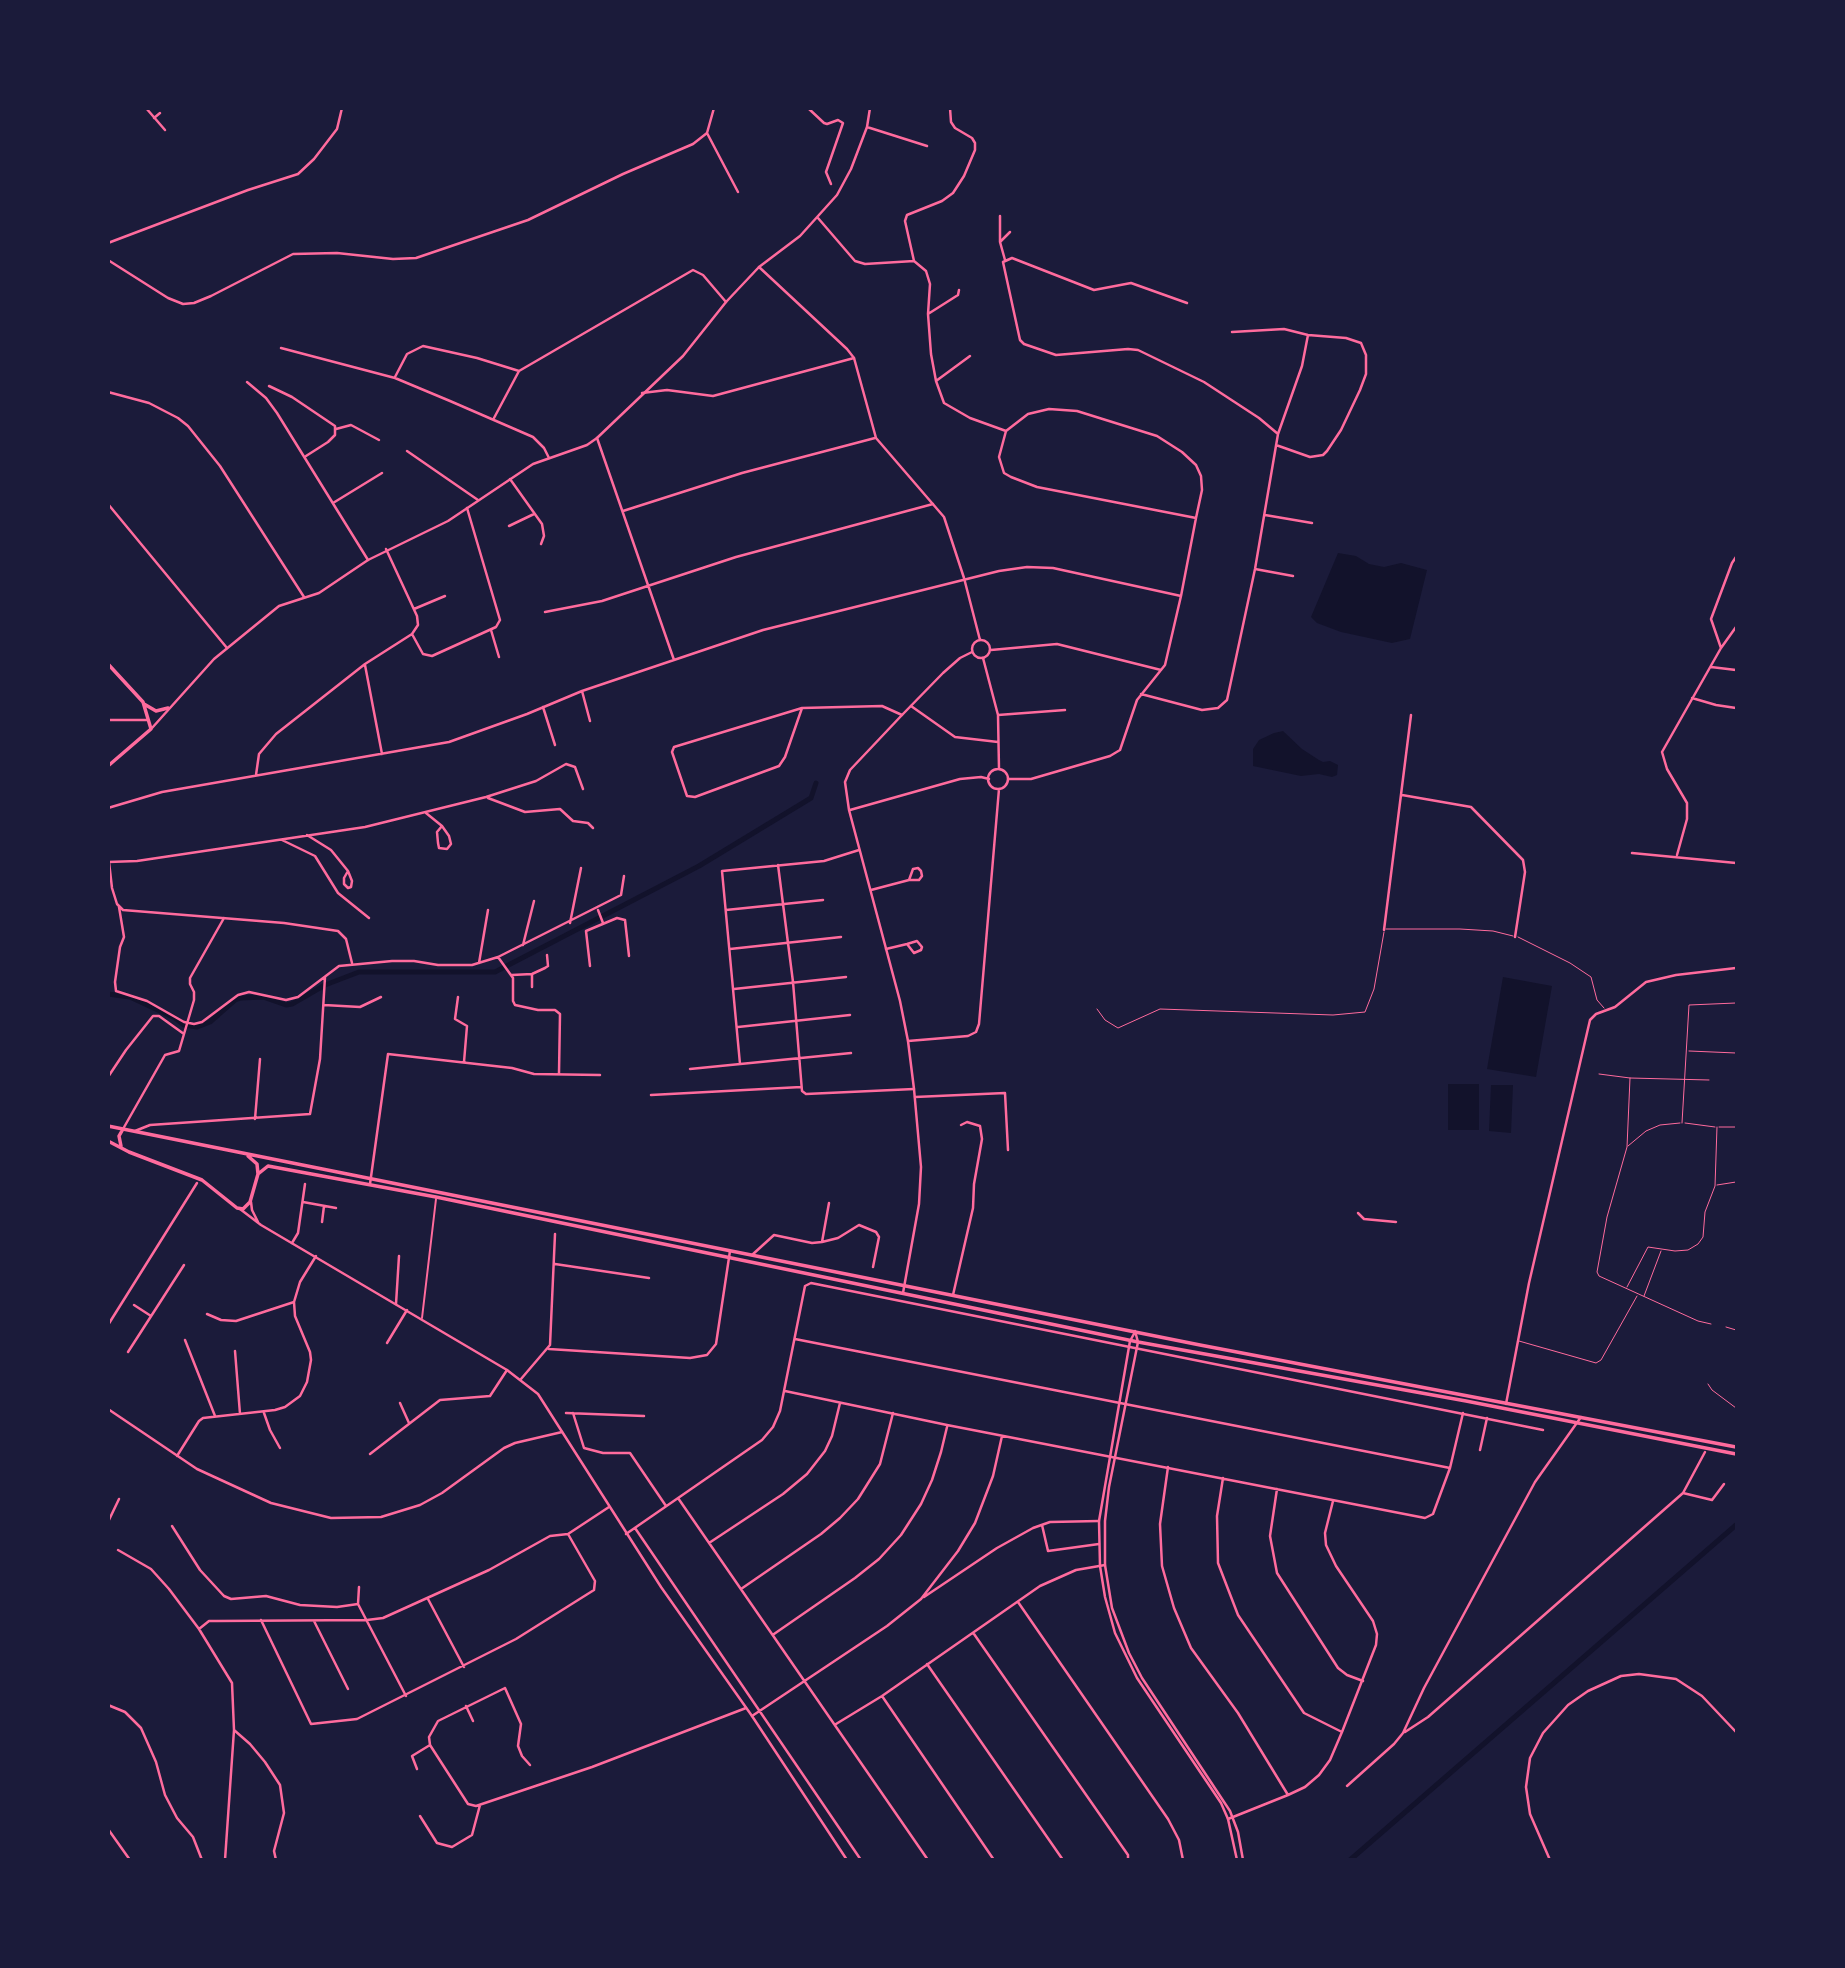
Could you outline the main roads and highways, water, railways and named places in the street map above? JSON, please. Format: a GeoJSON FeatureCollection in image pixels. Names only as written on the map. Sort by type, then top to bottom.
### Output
{"type":"FeatureCollection","features":[{"type":"Feature","properties":{"kind":"main road"},"geometry":{"type":"LineString","coordinates":[[108,664],[143,702],[156,710],[168,708]]}},
{"type":"Feature","properties":{"kind":"main road"},"geometry":{"type":"LineString","coordinates":[[108,766],[151,729],[143,702]]}},
{"type":"Feature","properties":{"kind":"main road"},"geometry":{"type":"LineString","coordinates":[[108,1126],[1135,1331],[1737,1447]]}},
{"type":"Feature","properties":{"kind":"main road"},"geometry":{"type":"LineString","coordinates":[[122,1148],[119,1136],[123,1129]]}},
{"type":"Feature","properties":{"kind":"main road"},"geometry":{"type":"LineString","coordinates":[[108,1141],[202,1180],[237,1208],[243,1209],[251,1199],[258,1174],[263,1167],[268,1166],[436,1197],[1130,1341],[1737,1454]]}},
{"type":"Feature","properties":{"kind":"main road"},"geometry":{"type":"LineString","coordinates":[[241,1153],[252,1158],[257,1164],[258,1174]]}},
{"type":"Feature","properties":{"kind":"waterway"},"geometry":{"type":"LineString","coordinates":[[108,994],[130,997],[184,1025],[197,1027],[210,1022],[235,1000],[263,997],[286,1005],[292,1004],[325,985],[359,972],[495,972],[699,866],[811,798],[816,783]]}},
{"type":"Feature","properties":{"kind":"waterway"},"geometry":{"type":"LineString","coordinates":[[1350,1860],[1736,1525]]}}]}
